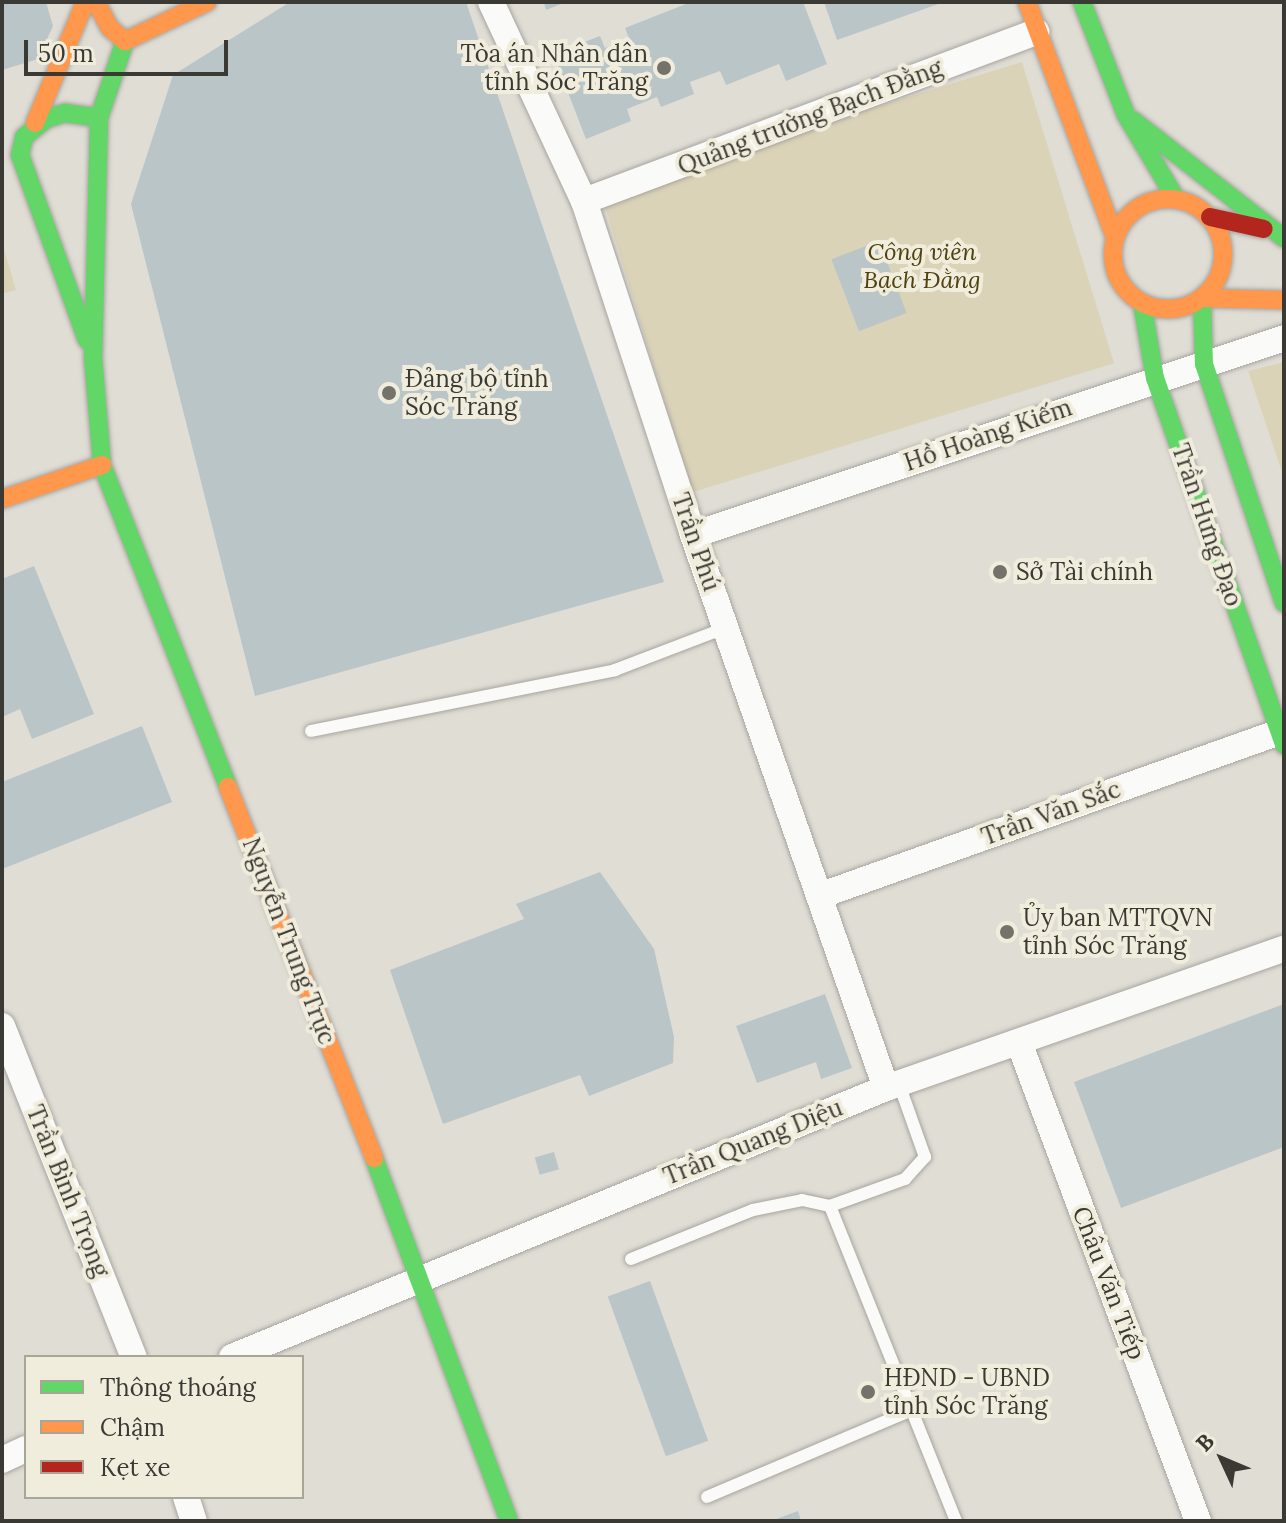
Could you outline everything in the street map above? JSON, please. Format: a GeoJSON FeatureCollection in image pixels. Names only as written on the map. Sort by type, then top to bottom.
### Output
{"type":"FeatureCollection","features":[{"type":"Feature","properties":{"kind":"street"},"geometry":{"type":"LineString","coordinates":[[35,123],[85,2]]}},
{"type":"Feature","properties":{"kind":"street"},"geometry":{"type":"LineString","coordinates":[[96,2],[110,28],[125,41],[207,2]]}},
{"type":"Feature","properties":{"kind":"street","name":"Trần Phú"},"geometry":{"type":"LineString","coordinates":[[491,2],[584,201],[725,628],[819,896],[892,1086]]}},
{"type":"Feature","properties":{"kind":"street"},"geometry":{"type":"LineString","coordinates":[[1027,2],[1115,237],[1117,275],[1142,303],[1179,308],[1202,298],[1284,300]]}},
{"type":"Feature","properties":{"kind":"street"},"geometry":{"type":"LineString","coordinates":[[1082,2],[1126,115],[1176,199],[1210,217],[1280,232]]}},
{"type":"Feature","properties":{"kind":"street","name":"Quảng trường Bạch Đằng"},"geometry":{"type":"LineString","coordinates":[[584,201],[1036,32]]}},
{"type":"Feature","properties":{"kind":"street","name":"Nguyễn Trung Trực"},"geometry":{"type":"LineString","coordinates":[[125,41],[99,118],[93,357],[102,465],[420,1276],[509,1521]]}},
{"type":"Feature","properties":{"kind":"street"},"geometry":{"type":"LineString","coordinates":[[35,123],[65,113],[99,118]]}},
{"type":"Feature","properties":{"kind":"street"},"geometry":{"type":"LineString","coordinates":[[1126,115],[1280,232]]}},
{"type":"Feature","properties":{"kind":"street","name":"Nguyễn Trung Trực"},"geometry":{"type":"LineString","coordinates":[[35,123],[20,155],[25,181],[93,357]]}},
{"type":"Feature","properties":{"kind":"street"},"geometry":{"type":"LineString","coordinates":[[1115,237],[1139,207],[1176,199]]}},
{"type":"Feature","properties":{"kind":"street"},"geometry":{"type":"LineString","coordinates":[[1202,298],[1220,271],[1223,252],[1210,217]]}},
{"type":"Feature","properties":{"kind":"street","name":"Trần Hưng Đạo"},"geometry":{"type":"LineString","coordinates":[[1202,298],[1204,364],[1284,603]]}},
{"type":"Feature","properties":{"kind":"street","name":"Trần Hưng Đạo"},"geometry":{"type":"LineString","coordinates":[[1142,303],[1155,378],[1282,735]]}},
{"type":"Feature","properties":{"kind":"street","name":"Hồ Hoàng Kiếm"},"geometry":{"type":"LineString","coordinates":[[693,535],[1155,378],[1284,338]]}},
{"type":"Feature","properties":{"kind":"street"},"geometry":{"type":"LineString","coordinates":[[2,499],[102,465]]}},
{"type":"Feature","properties":{"kind":"street","name":"Trần Văn Sắc"},"geometry":{"type":"LineString","coordinates":[[819,896],[1282,735]]}},
{"type":"Feature","properties":{"kind":"street","name":"Trần Quang Diệu"},"geometry":{"type":"LineString","coordinates":[[237,1355],[420,1276],[892,1086],[1020,1045],[1284,949]]}},
{"type":"Feature","properties":{"kind":"street","name":"Trần Bình Trọng"},"geometry":{"type":"LineString","coordinates":[[2,1026],[133,1355]]}},
{"type":"Feature","properties":{"kind":"street","name":"Châu Văn Tiếp"},"geometry":{"type":"LineString","coordinates":[[1020,1045],[1194,1520]]}},
{"type":"Feature","properties":{"kind":"street"},"geometry":{"type":"LineString","coordinates":[[2,1460],[24,1450]]}},
{"type":"Feature","properties":{"kind":"street"},"geometry":{"type":"LineString","coordinates":[[187,1499],[194,1521]]}},
{"type":"Feature","properties":{"kind":"lane"},"geometry":{"type":"LineString","coordinates":[[311,731],[615,670],[725,628]]}},
{"type":"Feature","properties":{"kind":"lane"},"geometry":{"type":"LineString","coordinates":[[631,1259],[753,1210],[802,1200],[830,1206],[905,1179],[925,1157],[892,1086]]}},
{"type":"Feature","properties":{"kind":"lane"},"geometry":{"type":"LineString","coordinates":[[830,1206],[956,1521]]}},
{"type":"Feature","properties":{"kind":"lane"},"geometry":{"type":"LineString","coordinates":[[707,1497],[912,1410]]}},
{"type":"Feature","properties":{"kind":"green space","name":"Công viên Bạch Đằng"},"geometry":{"type":"Polygon","coordinates":[[[1022,62],[1114,363],[692,492],[600,191],[1022,62]]]}},
{"type":"Feature","properties":{"kind":"green space"},"geometry":{"type":"Polygon","coordinates":[[[2,242],[16,290],[2,294],[2,242]]]}},
{"type":"Feature","properties":{"kind":"green space"},"geometry":{"type":"Polygon","coordinates":[[[1284,362],[1284,478],[1248,371],[1284,362]]]}},
{"type":"Feature","properties":{"kind":"building"},"geometry":{"type":"Polygon","coordinates":[[[2,2],[46,2],[53,26],[38,59],[2,70],[2,2]]]}},
{"type":"Feature","properties":{"kind":"building","name":"Đảng bộ tỉnh Sóc Trăng"},"geometry":{"type":"Polygon","coordinates":[[[290,2],[466,2],[664,582],[255,696],[131,204],[173,75],[290,2]]]}},
{"type":"Feature","properties":{"kind":"building"},"geometry":{"type":"Polygon","coordinates":[[[544,2],[566,2],[546,10],[544,2]]]}},
{"type":"Feature","properties":{"kind":"building","name":"Tòa án Nhân dân tỉnh Sóc Trăng"},"geometry":{"type":"Polygon","coordinates":[[[691,2],[803,2],[827,64],[786,81],[779,64],[726,85],[720,71],[690,82],[694,94],[661,107],[657,97],[627,109],[631,121],[586,139],[553,54],[600,36],[605,48],[629,38],[625,28],[691,2]]]}},
{"type":"Feature","properties":{"kind":"building"},"geometry":{"type":"Polygon","coordinates":[[[824,2],[944,2],[837,40],[824,2]]]}},
{"type":"Feature","properties":{"kind":"building"},"geometry":{"type":"Polygon","coordinates":[[[879,241],[907,313],[859,331],[831,259],[879,241]]]}},
{"type":"Feature","properties":{"kind":"building"},"geometry":{"type":"Polygon","coordinates":[[[34,566],[94,714],[32,739],[20,709],[2,717],[2,579],[34,566]]]}},
{"type":"Feature","properties":{"kind":"building"},"geometry":{"type":"Polygon","coordinates":[[[142,726],[172,802],[2,869],[2,782],[142,726]]]}},
{"type":"Feature","properties":{"kind":"building"},"geometry":{"type":"Polygon","coordinates":[[[600,872],[654,949],[674,1037],[673,1063],[589,1096],[580,1075],[443,1124],[390,970],[524,919],[516,904],[600,872]]]}},
{"type":"Feature","properties":{"kind":"building"},"geometry":{"type":"Polygon","coordinates":[[[825,994],[852,1068],[821,1079],[816,1062],[757,1083],[736,1026],[825,994]]]}},
{"type":"Feature","properties":{"kind":"building"},"geometry":{"type":"Polygon","coordinates":[[[1284,1004],[1284,1147],[1121,1208],[1074,1082],[1284,1004]]]}},
{"type":"Feature","properties":{"kind":"building"},"geometry":{"type":"Polygon","coordinates":[[[554,1152],[559,1169],[540,1175],[535,1158],[554,1152]]]}},
{"type":"Feature","properties":{"kind":"building"},"geometry":{"type":"Polygon","coordinates":[[[650,1281],[708,1441],[666,1456],[608,1296],[650,1281]]]}},
{"type":"Feature","properties":{"kind":"building"},"geometry":{"type":"Polygon","coordinates":[[[798,1511],[801,1521],[771,1521],[798,1511]]]}},
{"type":"Feature","properties":{"kind":"traffic: fast"},"geometry":{"type":"LineString","coordinates":[[1082,2],[1126,115],[1176,199]]}},
{"type":"Feature","properties":{"kind":"traffic: fast"},"geometry":{"type":"LineString","coordinates":[[125,41],[99,118],[93,357],[102,465],[228,787]]}},
{"type":"Feature","properties":{"kind":"traffic: fast"},"geometry":{"type":"LineString","coordinates":[[87,340],[20,155],[24,137],[46,119],[65,113],[99,118]]}},
{"type":"Feature","properties":{"kind":"traffic: fast"},"geometry":{"type":"LineString","coordinates":[[1134,121],[1284,238]]}},
{"type":"Feature","properties":{"kind":"traffic: fast"},"geometry":{"type":"LineString","coordinates":[[1202,298],[1204,364],[1284,603]]}},
{"type":"Feature","properties":{"kind":"traffic: fast"},"geometry":{"type":"LineString","coordinates":[[1142,303],[1155,378],[1284,745]]}},
{"type":"Feature","properties":{"kind":"traffic: fast"},"geometry":{"type":"LineString","coordinates":[[374,1158],[509,1521]]}},
{"type":"Feature","properties":{"kind":"traffic: slow"},"geometry":{"type":"LineString","coordinates":[[35,123],[85,2]]}},
{"type":"Feature","properties":{"kind":"traffic: slow"},"geometry":{"type":"LineString","coordinates":[[96,2],[110,28],[125,41],[207,2]]}},
{"type":"Feature","properties":{"kind":"traffic: slow"},"geometry":{"type":"LineString","coordinates":[[1027,2],[1115,237]]}},
{"type":"Feature","properties":{"kind":"traffic: slow"},"geometry":{"type":"LineString","coordinates":[[1168,199],[1189,203],[1207,215],[1219,233],[1223,254],[1219,275],[1207,293],[1189,305],[1168,309],[1147,305],[1129,293],[1117,275],[1113,254],[1117,233],[1129,215],[1147,203],[1168,199]]}},
{"type":"Feature","properties":{"kind":"traffic: slow"},"geometry":{"type":"LineString","coordinates":[[1202,298],[1284,300]]}},
{"type":"Feature","properties":{"kind":"traffic: slow"},"geometry":{"type":"LineString","coordinates":[[2,499],[102,465]]}},
{"type":"Feature","properties":{"kind":"traffic: slow"},"geometry":{"type":"LineString","coordinates":[[228,787],[374,1158]]}},
{"type":"Feature","properties":{"kind":"traffic: jam"},"geometry":{"type":"LineString","coordinates":[[1210,217],[1264,229]]}},
{"type":"Feature","properties":{"kind":"place","name":"Tòa án Nhân dân tỉnh Sóc Trăng"},"geometry":{"type":"Point","coordinates":[664,68]}},
{"type":"Feature","properties":{"kind":"place","name":"Đảng bộ tỉnh Sóc Trăng"},"geometry":{"type":"Point","coordinates":[389,393]}},
{"type":"Feature","properties":{"kind":"place","name":"Sở Tài chính"},"geometry":{"type":"Point","coordinates":[1000,572]}},
{"type":"Feature","properties":{"kind":"place","name":"Ủy ban MTTQVN tỉnh Sóc Trăng"},"geometry":{"type":"Point","coordinates":[1007,932]}},
{"type":"Feature","properties":{"kind":"place","name":"HĐND - UBND tỉnh Sóc Trăng"},"geometry":{"type":"Point","coordinates":[868,1392]}}]}
